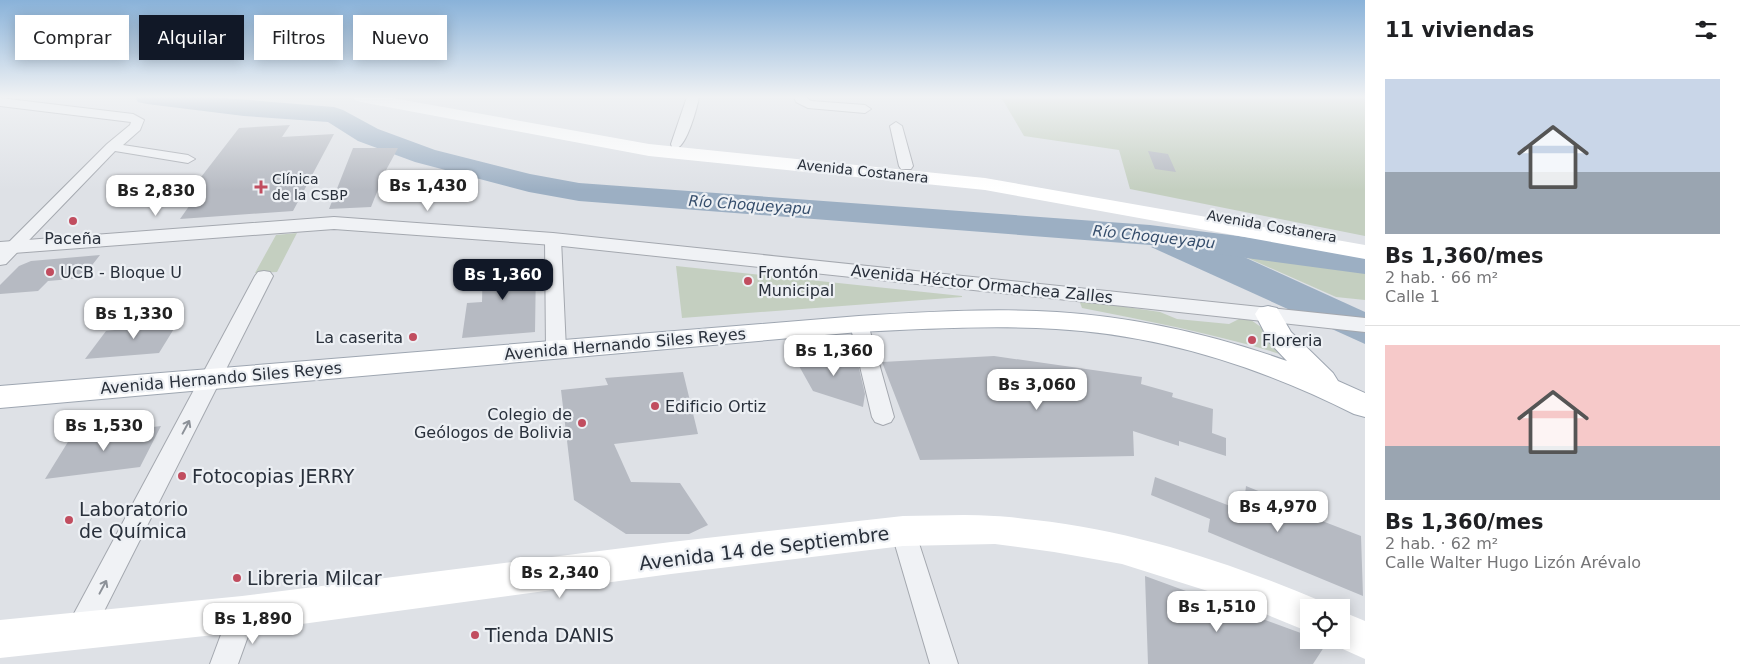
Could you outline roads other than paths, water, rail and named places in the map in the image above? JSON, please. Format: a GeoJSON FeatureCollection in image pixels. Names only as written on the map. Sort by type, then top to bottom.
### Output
{"type":"FeatureCollection","features":[{"type":"Feature","properties":{"kind":"main road","name":"Avenida Costanera"},"geometry":{"type":"LineString","coordinates":[[529,128],[649,150],[985,184],[1365,252]]}},
{"type":"Feature","properties":{"kind":"main road","name":"Avenida Costanera"},"geometry":{"type":"LineString","coordinates":[[569,128],[610,136],[677,144],[793,157],[906,166],[1024,180],[1365,243]]}},
{"type":"Feature","properties":{"kind":"main road"},"geometry":{"type":"LineString","coordinates":[[1268,314],[1280,337],[1331,388],[1365,406]]}},
{"type":"Feature","properties":{"kind":"main road","name":"Avenida Hernando Siles Reyes"},"geometry":{"type":"LineString","coordinates":[[0,397],[859,324],[946,319],[1007,319],[1084,323],[1133,330],[1202,344],[1274,366],[1331,388]]}},
{"type":"Feature","properties":{"kind":"main road","name":"Avenida 14 de Septiembre"},"geometry":{"type":"LineString","coordinates":[[0,639],[242,614],[671,558],[903,531],[995,530],[1054,537],[1122,549],[1217,578],[1300,610]]}},
{"type":"Feature","properties":{"kind":"main road"},"geometry":{"type":"LineString","coordinates":[[1350,633],[1365,640]]}},
{"type":"Feature","properties":{"kind":"street"},"geometry":{"type":"LineString","coordinates":[[5,251],[112,147],[135,128]]}},
{"type":"Feature","properties":{"kind":"street"},"geometry":{"type":"LineString","coordinates":[[677,144],[683,128]]}},
{"type":"Feature","properties":{"kind":"street"},"geometry":{"type":"LineString","coordinates":[[896,128],[906,166]]}},
{"type":"Feature","properties":{"kind":"street"},"geometry":{"type":"LineString","coordinates":[[112,147],[188,159]]}},
{"type":"Feature","properties":{"kind":"street","name":"Avenida Héctor Ormachea Zalles"},"geometry":{"type":"LineString","coordinates":[[5,251],[302,224],[334,223],[554,239],[1365,325]]}},
{"type":"Feature","properties":{"kind":"street"},"geometry":{"type":"LineString","coordinates":[[554,239],[556,350]]}},
{"type":"Feature","properties":{"kind":"street"},"geometry":{"type":"LineString","coordinates":[[80,630],[264,276]]}},
{"type":"Feature","properties":{"kind":"street"},"geometry":{"type":"LineString","coordinates":[[859,324],[883,417]]}},
{"type":"Feature","properties":{"kind":"street"},"geometry":{"type":"LineString","coordinates":[[903,531],[944,664]]}},
{"type":"Feature","properties":{"kind":"street"},"geometry":{"type":"LineString","coordinates":[[224,664],[242,614]]}},
{"type":"Feature","properties":{"kind":"water"},"geometry":{"type":"Polygon","coordinates":[[[1198,236],[1365,312],[1365,344],[1151,247],[1198,236]]]}},
{"type":"Feature","properties":{"kind":"waterway","name":"Río Choqueyapu"},"geometry":{"type":"LineString","coordinates":[[356,128],[368,135],[425,156],[529,183],[579,192],[1150,235],[1365,263]]}},
{"type":"Feature","properties":{"kind":"place","name":"Clínica de la CSBP"},"geometry":{"type":"Point","coordinates":[261,187]}},
{"type":"Feature","properties":{"kind":"place","name":"Paceña"},"geometry":{"type":"Point","coordinates":[73,221]}},
{"type":"Feature","properties":{"kind":"place","name":"UCB - Bloque U"},"geometry":{"type":"Point","coordinates":[50,272]}},
{"type":"Feature","properties":{"kind":"place","name":"Frontón Municipal"},"geometry":{"type":"Point","coordinates":[748,281]}},
{"type":"Feature","properties":{"kind":"place","name":"La caserita"},"geometry":{"type":"Point","coordinates":[413,337]}},
{"type":"Feature","properties":{"kind":"place","name":"Floreria"},"geometry":{"type":"Point","coordinates":[1252,340]}},
{"type":"Feature","properties":{"kind":"place","name":"Edificio Ortiz"},"geometry":{"type":"Point","coordinates":[655,406]}},
{"type":"Feature","properties":{"kind":"place","name":"Colegio de Geólogos de Bolivia"},"geometry":{"type":"Point","coordinates":[582,423]}},
{"type":"Feature","properties":{"kind":"place","name":"Fotocopias JERRY"},"geometry":{"type":"Point","coordinates":[182,476]}},
{"type":"Feature","properties":{"kind":"place","name":"Laboratorio de Química"},"geometry":{"type":"Point","coordinates":[69,520]}},
{"type":"Feature","properties":{"kind":"place","name":"Libreria Milcar"},"geometry":{"type":"Point","coordinates":[237,578]}},
{"type":"Feature","properties":{"kind":"place","name":"Tienda DANIS"},"geometry":{"type":"Point","coordinates":[475,635]}}]}
